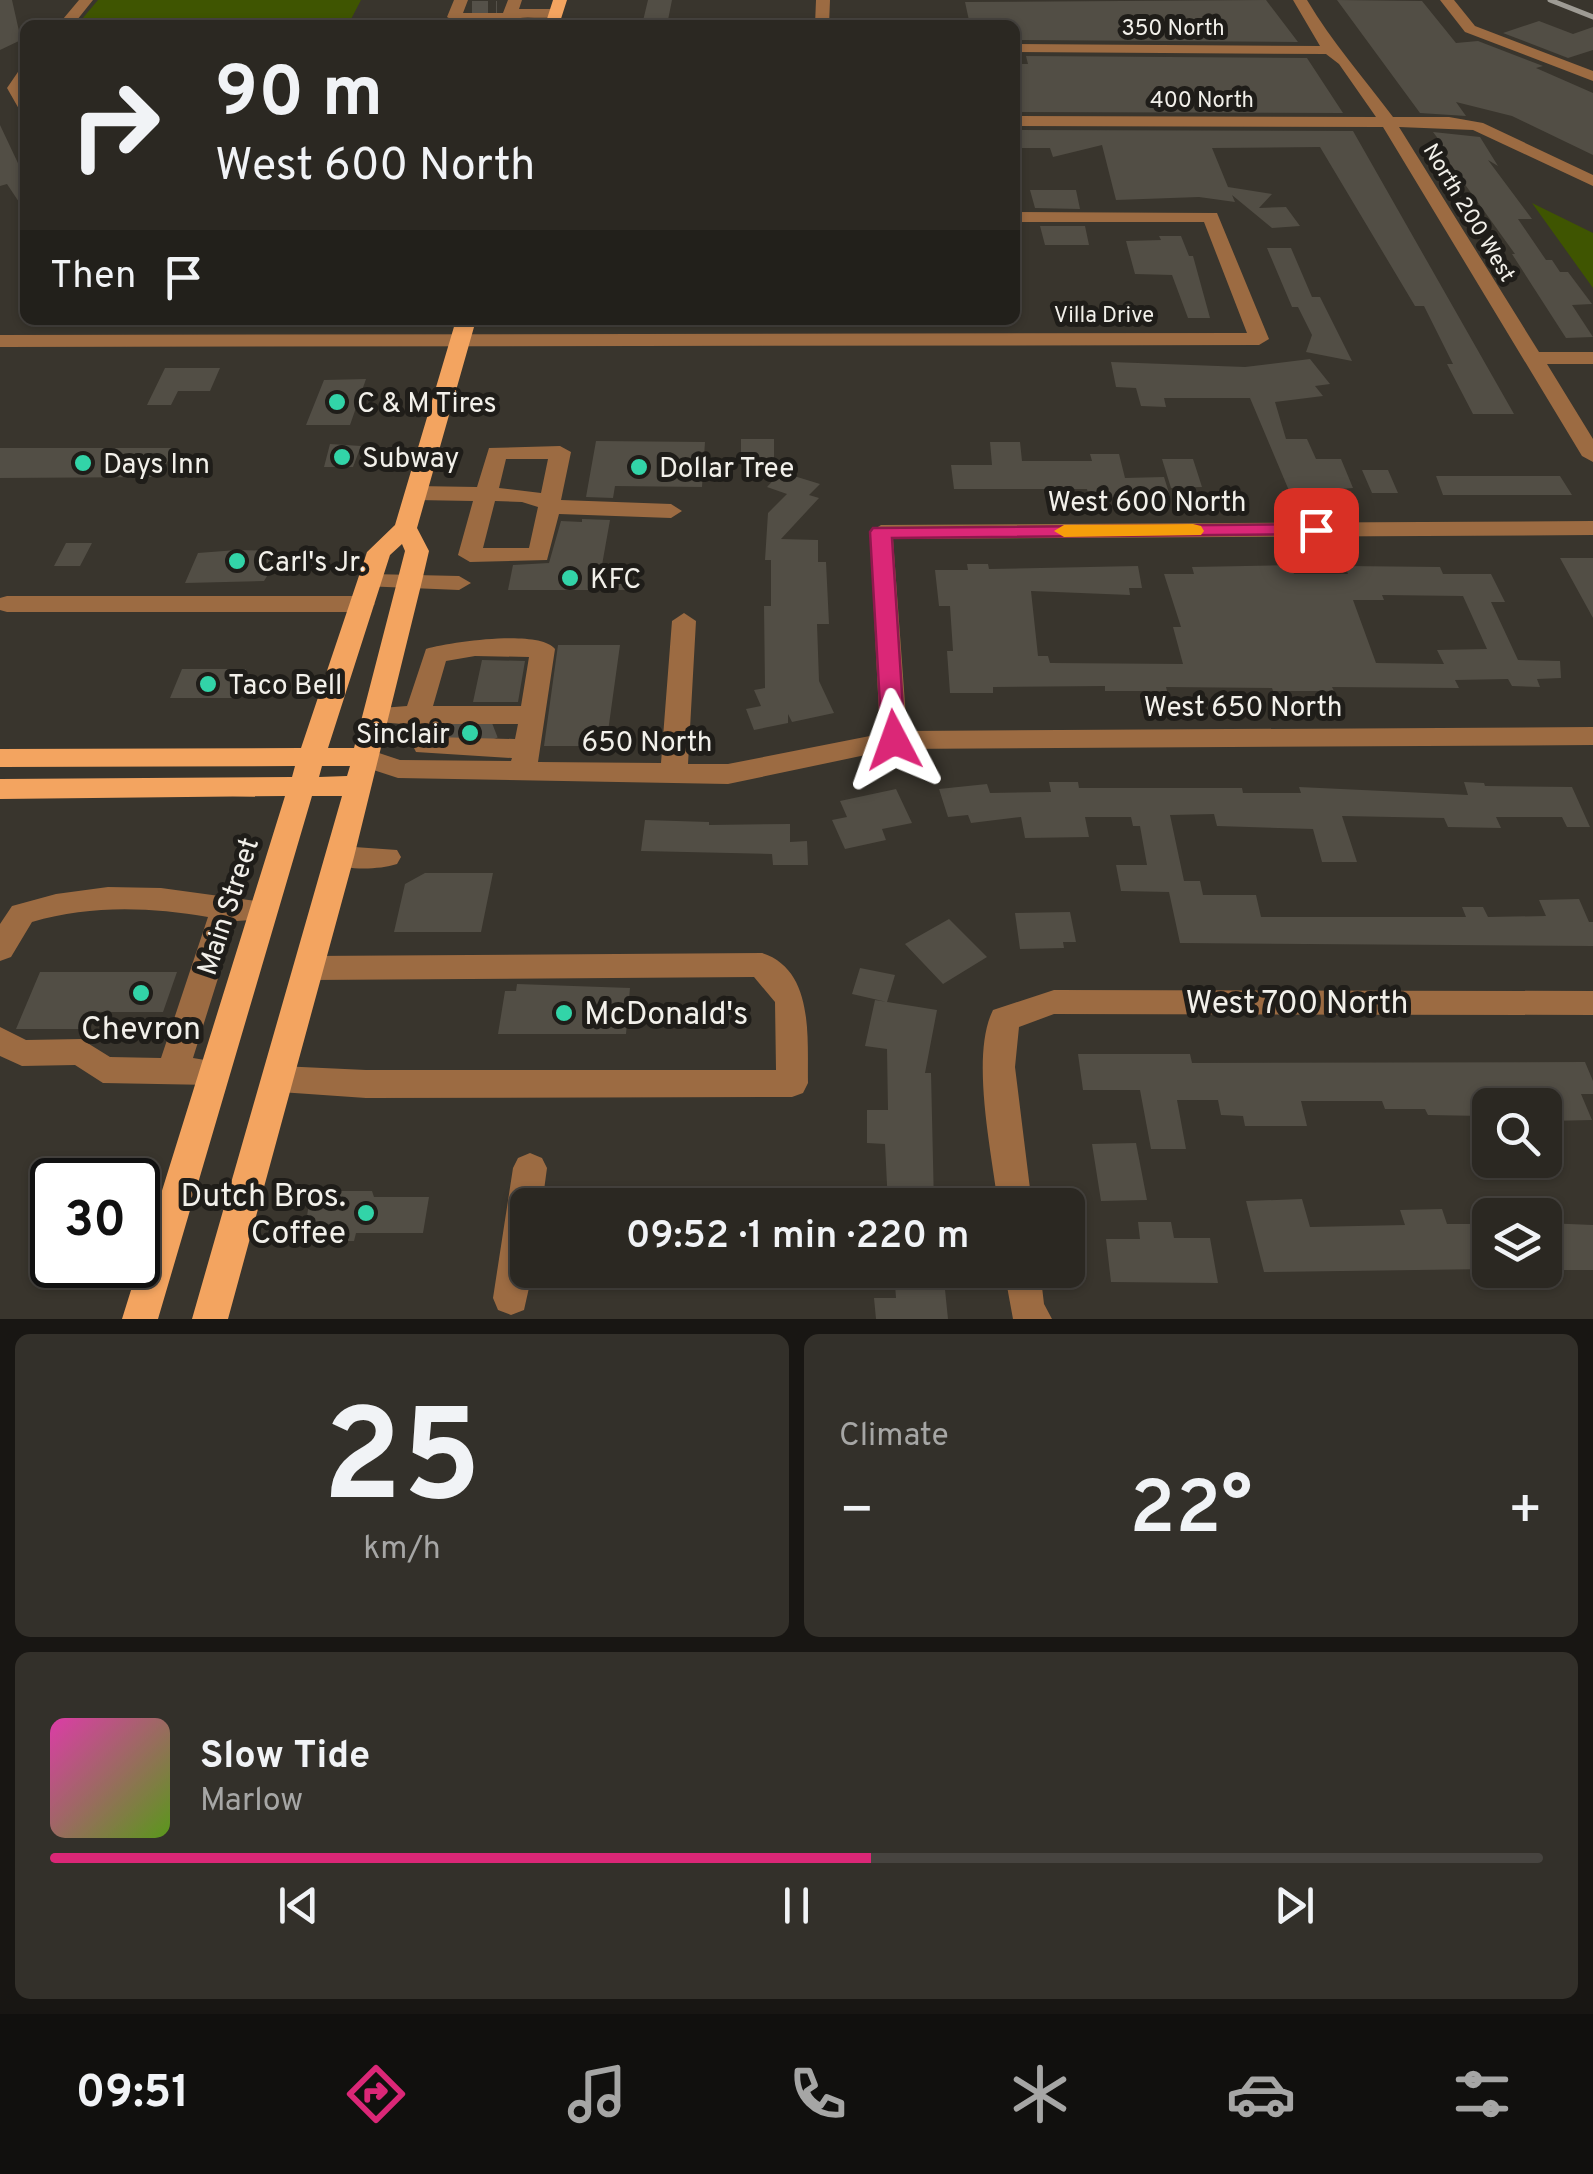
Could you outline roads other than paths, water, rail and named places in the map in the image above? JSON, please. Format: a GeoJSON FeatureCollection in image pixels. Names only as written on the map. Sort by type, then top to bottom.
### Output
{"type":"FeatureCollection","features":[{"type":"Feature","properties":{"kind":"main road","name":"Main Street"},"geometry":{"type":"LineString","coordinates":[[140,1319],[306,771],[379,552],[406,528],[463,330]]}},
{"type":"Feature","properties":{"kind":"main road","name":"Main Street"},"geometry":{"type":"LineString","coordinates":[[210,1319],[280,1079],[418,551],[406,528]]}},
{"type":"Feature","properties":{"kind":"main road","name":"650 North"},"geometry":{"type":"LineString","coordinates":[[0,789],[306,771],[364,757]]}},
{"type":"Feature","properties":{"kind":"main road","name":"650 North"},"geometry":{"type":"LineString","coordinates":[[0,758],[306,771],[358,786]]}},
{"type":"Feature","properties":{"kind":"street"},"geometry":{"type":"LineString","coordinates":[[69,20],[86,0]]}},
{"type":"Feature","properties":{"kind":"street","name":"North 200 West"},"geometry":{"type":"LineString","coordinates":[[1300,0],[1330,50],[1344,61],[1388,122],[1593,456]]}},
{"type":"Feature","properties":{"kind":"street"},"geometry":{"type":"LineString","coordinates":[[1446,0],[1470,29],[1593,76]]}},
{"type":"Feature","properties":{"kind":"street"},"geometry":{"type":"LineString","coordinates":[[465,5],[454,17],[510,17],[508,6],[556,13]]}},
{"type":"Feature","properties":{"kind":"street","name":"350 North"},"geometry":{"type":"LineString","coordinates":[[1020,48],[1330,50]]}},
{"type":"Feature","properties":{"kind":"street","name":"400 North"},"geometry":{"type":"LineString","coordinates":[[1020,121],[1388,122],[1478,126],[1593,182]]}},
{"type":"Feature","properties":{"kind":"street","name":"Villa Drive"},"geometry":{"type":"LineString","coordinates":[[463,330],[1260,339],[1211,217],[1020,217]]}},
{"type":"Feature","properties":{"kind":"street"},"geometry":{"type":"LineString","coordinates":[[140,342],[150,325]]}},
{"type":"Feature","properties":{"kind":"street"},"geometry":{"type":"LineString","coordinates":[[0,341],[140,342],[463,330]]}},
{"type":"Feature","properties":{"kind":"street"},"geometry":{"type":"LineString","coordinates":[[1533,358],[1593,358]]}},
{"type":"Feature","properties":{"kind":"street"},"geometry":{"type":"LineString","coordinates":[[560,452],[549,504],[539,554],[470,554],[497,453],[560,452]]}},
{"type":"Feature","properties":{"kind":"street"},"geometry":{"type":"LineString","coordinates":[[416,493],[526,495],[549,504],[671,511]]}},
{"type":"Feature","properties":{"kind":"street","name":"West 600 North"},"geometry":{"type":"LineString","coordinates":[[894,740],[881,532],[1593,528]]}},
{"type":"Feature","properties":{"kind":"street"},"geometry":{"type":"LineString","coordinates":[[7,604],[367,592],[410,581],[459,583]]}},
{"type":"Feature","properties":{"kind":"street"},"geometry":{"type":"LineString","coordinates":[[674,774],[684,621]]}},
{"type":"Feature","properties":{"kind":"street"},"geometry":{"type":"LineString","coordinates":[[418,714],[435,656],[475,648],[543,649],[525,760],[483,732]]}},
{"type":"Feature","properties":{"kind":"street"},"geometry":{"type":"LineString","coordinates":[[389,667],[430,669]]}},
{"type":"Feature","properties":{"kind":"street"},"geometry":{"type":"LineString","coordinates":[[377,715],[418,714],[447,740],[533,714]]}},
{"type":"Feature","properties":{"kind":"street","name":"West 650 North"},"geometry":{"type":"LineString","coordinates":[[894,740],[1593,736]]}},
{"type":"Feature","properties":{"kind":"street","name":"650 North"},"geometry":{"type":"LineString","coordinates":[[358,786],[398,769],[447,740],[525,760],[674,774],[728,774],[894,740]]}},
{"type":"Feature","properties":{"kind":"street","name":"650 North"},"geometry":{"type":"LineString","coordinates":[[364,757],[398,769]]}},
{"type":"Feature","properties":{"kind":"street"},"geometry":{"type":"LineString","coordinates":[[340,857],[387,856]]}},
{"type":"Feature","properties":{"kind":"street"},"geometry":{"type":"LineString","coordinates":[[0,949],[22,914],[74,900],[160,899],[224,911],[261,911]]}},
{"type":"Feature","properties":{"kind":"street"},"geometry":{"type":"LineString","coordinates":[[173,1072],[224,911]]}},
{"type":"Feature","properties":{"kind":"street"},"geometry":{"type":"LineString","coordinates":[[280,1079],[366,1084],[792,1083],[790,999],[762,965],[309,968]]}},
{"type":"Feature","properties":{"kind":"street","name":"West 700 North"},"geometry":{"type":"LineString","coordinates":[[1013,1188],[999,1067],[1004,1020],[1054,1002],[1593,1002]]}},
{"type":"Feature","properties":{"kind":"street"},"geometry":{"type":"LineString","coordinates":[[0,1040],[22,1053],[80,1052],[103,1070],[212,1072]]}},
{"type":"Feature","properties":{"kind":"street"},"geometry":{"type":"LineString","coordinates":[[511,1298],[530,1168]]}},
{"type":"Feature","properties":{"kind":"street"},"geometry":{"type":"LineString","coordinates":[[1024,1288],[1027,1310],[1034,1319]]}},
{"type":"Feature","properties":{"kind":"tunnel"},"geometry":{"type":"LineString","coordinates":[[472,9],[497,9]]}},
{"type":"Feature","properties":{"kind":"tunnel"},"geometry":{"type":"LineString","coordinates":[[449,724],[455,742]]}},
{"type":"Feature","properties":{"kind":"tunnel"},"geometry":{"type":"LineString","coordinates":[[479,724],[486,742]]}},
{"type":"Feature","properties":{"kind":"railway"},"geometry":{"type":"LineString","coordinates":[[1550,0],[1593,17]]}},
{"type":"Feature","properties":{"kind":"place","name":"C & M Tires"},"geometry":{"type":"Point","coordinates":[337,402]}},
{"type":"Feature","properties":{"kind":"place","name":"Subway"},"geometry":{"type":"Point","coordinates":[342,457]}},
{"type":"Feature","properties":{"kind":"place","name":"Days Inn"},"geometry":{"type":"Point","coordinates":[83,463]}},
{"type":"Feature","properties":{"kind":"place","name":"Dollar Tree"},"geometry":{"type":"Point","coordinates":[639,467]}},
{"type":"Feature","properties":{"kind":"place","name":"Carl's Jr."},"geometry":{"type":"Point","coordinates":[237,561]}},
{"type":"Feature","properties":{"kind":"place","name":"KFC"},"geometry":{"type":"Point","coordinates":[570,578]}},
{"type":"Feature","properties":{"kind":"place","name":"Taco Bell"},"geometry":{"type":"Point","coordinates":[208,684]}},
{"type":"Feature","properties":{"kind":"place","name":"Sinclair"},"geometry":{"type":"Point","coordinates":[470,733]}},
{"type":"Feature","properties":{"kind":"place","name":"Chevron"},"geometry":{"type":"Point","coordinates":[141,993]}},
{"type":"Feature","properties":{"kind":"place","name":"McDonald's"},"geometry":{"type":"Point","coordinates":[564,1013]}},
{"type":"Feature","properties":{"kind":"place","name":"Dutch Bros. Coffee"},"geometry":{"type":"Point","coordinates":[366,1213]}}]}
